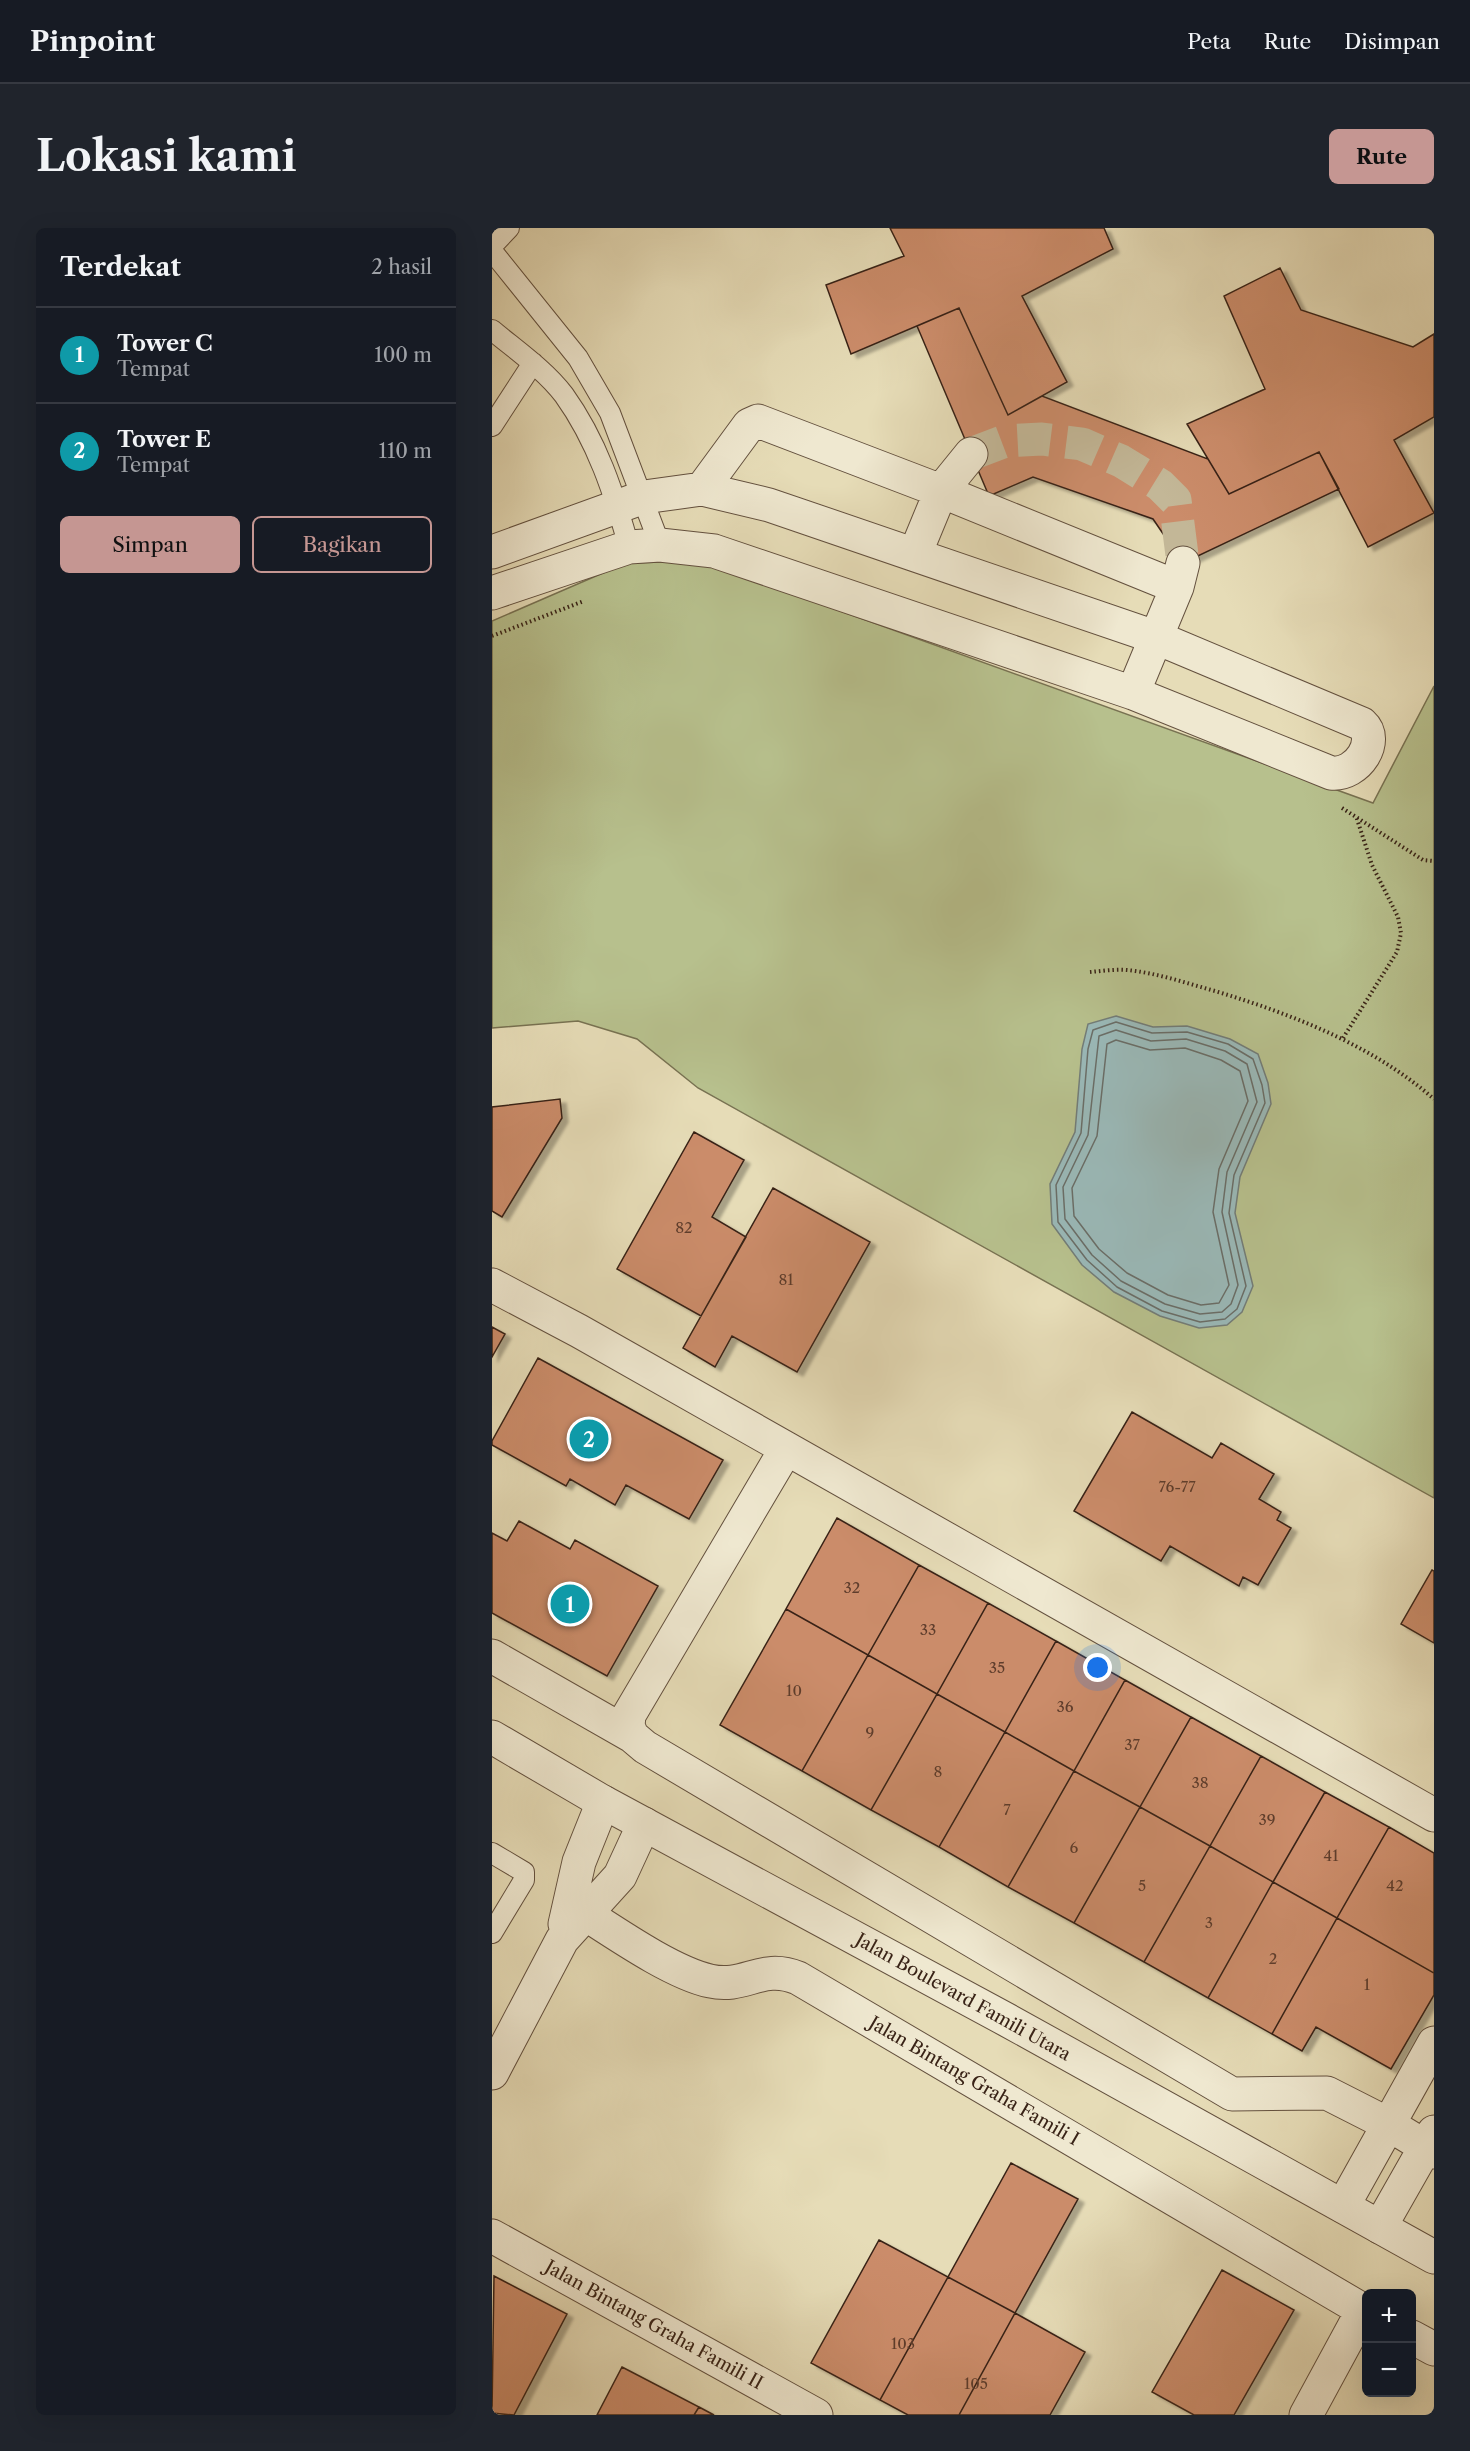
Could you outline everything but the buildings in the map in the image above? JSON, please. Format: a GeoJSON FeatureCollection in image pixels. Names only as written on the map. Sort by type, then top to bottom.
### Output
{"type":"FeatureCollection","features":[{"type":"Feature","properties":{"kind":"street"},"geometry":{"type":"LineString","coordinates":[[702,489],[749,425],[758,421],[941,491],[1180,575],[1133,693]]}},
{"type":"Feature","properties":{"kind":"street"},"geometry":{"type":"LineString","coordinates":[[915,554],[941,491],[971,454]]}},
{"type":"Feature","properties":{"kind":"street"},"geometry":{"type":"LineString","coordinates":[[492,552],[630,501],[702,489],[769,505],[1155,638],[1362,724],[1367,729],[1369,737],[1361,760],[1350,771],[1343,774],[1331,773],[1133,693],[714,551],[644,546],[492,593]]}},
{"type":"Feature","properties":{"kind":"street"},"geometry":{"type":"LineString","coordinates":[[492,1285],[1434,1815]]}},
{"type":"Feature","properties":{"kind":"street"},"geometry":{"type":"LineString","coordinates":[[632,1736],[627,1726],[629,1715],[786,1449]]}},
{"type":"Feature","properties":{"kind":"street"},"geometry":{"type":"LineString","coordinates":[[492,1656],[632,1736],[645,1747],[1232,2094],[1253,2096],[1327,2093],[1431,2144],[1380,2227]]}},
{"type":"Feature","properties":{"kind":"street","name":"Jalan Boulevard Famili Utara"},"geometry":{"type":"LineString","coordinates":[[492,1737],[603,1802],[1007,2020],[1434,2257]]}},
{"type":"Feature","properties":{"kind":"street"},"geometry":{"type":"LineString","coordinates":[[578,1909],[579,1862],[603,1802]]}},
{"type":"Feature","properties":{"kind":"street"},"geometry":{"type":"LineString","coordinates":[[492,2073],[578,1909],[620,1876],[644,1824]]}},
{"type":"Feature","properties":{"kind":"street","name":"Jalan Bintang Graha Famili I"},"geometry":{"type":"LineString","coordinates":[[578,1909],[683,1973],[710,1981],[732,1984],[770,1972],[782,1972],[798,1978],[1362,2309]]}},
{"type":"Feature","properties":{"kind":"street"},"geometry":{"type":"LineString","coordinates":[[1343,2206],[1434,2043]]}},
{"type":"Feature","properties":{"kind":"street","name":"Jalan Bintang Graha Famili II"},"geometry":{"type":"LineString","coordinates":[[492,2236],[816,2415]]}},
{"type":"Feature","properties":{"kind":"street"},"geometry":{"type":"LineString","coordinates":[[1306,2415],[1362,2316]]}},
{"type":"Feature","properties":{"kind":"street"},"geometry":{"type":"LineString","coordinates":[[1416,2339],[1434,2349]]}},
{"type":"Feature","properties":{"kind":"lane"},"geometry":{"type":"LineString","coordinates":[[492,246],[509,228]]}},
{"type":"Feature","properties":{"kind":"lane"},"geometry":{"type":"LineString","coordinates":[[492,250],[578,358],[610,413],[630,501],[644,546]]}},
{"type":"Feature","properties":{"kind":"lane"},"geometry":{"type":"LineString","coordinates":[[492,330],[533,363],[563,394],[630,501],[644,546]]}},
{"type":"Feature","properties":{"kind":"lane"},"geometry":{"type":"LineString","coordinates":[[492,426],[533,363]]}},
{"type":"Feature","properties":{"kind":"lane"},"geometry":{"type":"LineString","coordinates":[[492,1853],[524,1872],[524,1880],[492,1933]]}},
{"type":"Feature","properties":{"kind":"path"},"geometry":{"type":"LineString","coordinates":[[492,636],[591,598]]}},
{"type":"Feature","properties":{"kind":"path"},"geometry":{"type":"LineString","coordinates":[[1336,806],[1356,815],[1424,860],[1434,861]]}},
{"type":"Feature","properties":{"kind":"path"},"geometry":{"type":"LineString","coordinates":[[1343,1038],[1397,952],[1401,933],[1398,916],[1372,866],[1356,815]]}},
{"type":"Feature","properties":{"kind":"path"},"geometry":{"type":"LineString","coordinates":[[1090,972],[1125,969],[1167,977],[1237,998],[1343,1038],[1406,1074],[1434,1099]]}},
{"type":"Feature","properties":{"kind":"green space"},"geometry":{"type":"Polygon","coordinates":[[[702,561],[1373,803],[1434,686],[1434,1498],[698,1088],[637,1039],[578,1021],[492,1028],[492,621],[626,563],[702,561]]]}},
{"type":"Feature","properties":{"kind":"water"},"geometry":{"type":"Polygon","coordinates":[[[1116,1016],[1153,1027],[1187,1026],[1230,1039],[1258,1054],[1268,1083],[1271,1104],[1240,1177],[1235,1213],[1253,1286],[1242,1312],[1227,1325],[1199,1328],[1160,1316],[1114,1292],[1082,1265],[1052,1224],[1050,1184],[1075,1132],[1082,1049],[1088,1024],[1116,1016]]]}},
{"type":"Feature","properties":{"kind":"tunnel"},"geometry":{"type":"LineString","coordinates":[[971,454],[1005,441],[1042,439],[1082,444],[1121,461],[1160,485],[1175,500],[1183,563]]}},
{"type":"Feature","properties":{"kind":"place","name":"Tower E"},"geometry":{"type":"Point","coordinates":[589,1439]}},
{"type":"Feature","properties":{"kind":"place","name":"Tower C"},"geometry":{"type":"Point","coordinates":[570,1604]}}]}
